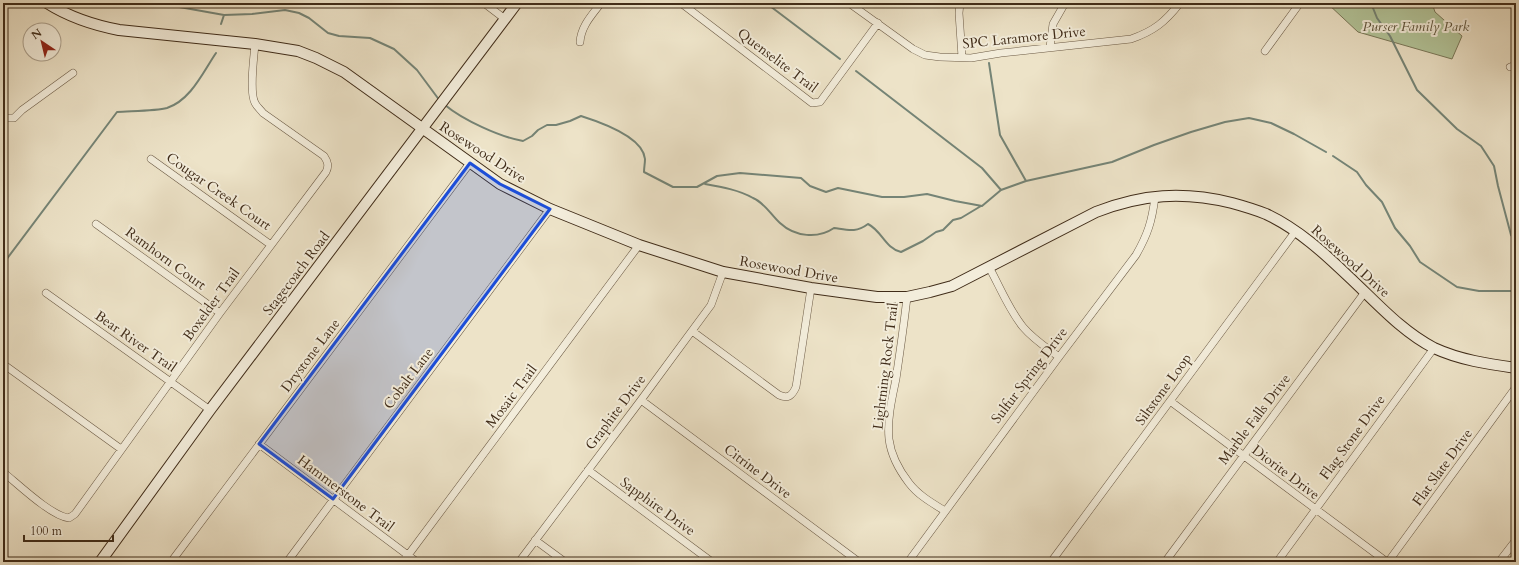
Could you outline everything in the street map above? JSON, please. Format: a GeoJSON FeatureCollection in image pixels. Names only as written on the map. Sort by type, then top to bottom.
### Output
{"type":"FeatureCollection","features":[{"type":"Feature","properties":{"kind":"street","name":"Rosewood Drive"},"geometry":{"type":"LineString","coordinates":[[47,3],[79,20],[119,30],[255,44],[298,51],[328,63],[344,72],[500,184],[550,209],[640,245],[723,272],[811,288],[877,297],[907,297],[952,286],[1096,212],[1119,204],[1154,197],[1178,195],[1199,196],[1267,214],[1309,241],[1410,332],[1434,348],[1461,358],[1487,364],[1516,368]]}},
{"type":"Feature","properties":{"kind":"street"},"geometry":{"type":"LineString","coordinates":[[484,3],[505,19]]}},
{"type":"Feature","properties":{"kind":"street","name":"Stagecoach Road"},"geometry":{"type":"LineString","coordinates":[[100,562],[210,410],[517,3]]}},
{"type":"Feature","properties":{"kind":"street"},"geometry":{"type":"LineString","coordinates":[[580,42],[581,33],[587,21],[601,3]]}},
{"type":"Feature","properties":{"kind":"street","name":"Quenselite Trail"},"geometry":{"type":"LineString","coordinates":[[681,3],[812,104],[820,102],[878,23]]}},
{"type":"Feature","properties":{"kind":"street","name":"SPC Laramore Drive"},"geometry":{"type":"LineString","coordinates":[[849,3],[913,49],[925,55],[971,58],[1001,53],[1131,39],[1144,35],[1155,29],[1167,19],[1180,3]]}},
{"type":"Feature","properties":{"kind":"street"},"geometry":{"type":"LineString","coordinates":[[960,3],[958,13],[962,57]]}},
{"type":"Feature","properties":{"kind":"street"},"geometry":{"type":"LineString","coordinates":[[1050,48],[1053,24],[1065,3]]}},
{"type":"Feature","properties":{"kind":"street"},"geometry":{"type":"LineString","coordinates":[[1265,51],[1300,3]]}},
{"type":"Feature","properties":{"kind":"street","name":"Boxelder Trail"},"geometry":{"type":"LineString","coordinates":[[3,472],[52,512],[62,517],[69,518],[75,514],[220,313],[326,172],[328,161],[324,156],[263,113],[255,104],[252,82],[255,44]]}},
{"type":"Feature","properties":{"kind":"street"},"geometry":{"type":"LineString","coordinates":[[3,117],[14,118],[22,110],[73,73]]}},
{"type":"Feature","properties":{"kind":"street","name":"Cougar Creek Court"},"geometry":{"type":"LineString","coordinates":[[151,159],[271,245]]}},
{"type":"Feature","properties":{"kind":"street","name":"Drystone Lane"},"geometry":{"type":"LineString","coordinates":[[171,562],[470,163]]}},
{"type":"Feature","properties":{"kind":"street","name":"Sulfur Spring Drive"},"geometry":{"type":"LineString","coordinates":[[908,562],[1136,255],[1147,236],[1152,216],[1154,197]]}},
{"type":"Feature","properties":{"kind":"street","name":"Cobalt Lane"},"geometry":{"type":"LineString","coordinates":[[287,562],[550,209]]}},
{"type":"Feature","properties":{"kind":"street","name":"Ramhorn Court"},"geometry":{"type":"LineString","coordinates":[[96,224],[220,313]]}},
{"type":"Feature","properties":{"kind":"street","name":"Siltstone Loop"},"geometry":{"type":"LineString","coordinates":[[1052,562],[1295,232]]}},
{"type":"Feature","properties":{"kind":"street","name":"Mosaic Trail"},"geometry":{"type":"LineString","coordinates":[[402,562],[640,245]]}},
{"type":"Feature","properties":{"kind":"street"},"geometry":{"type":"LineString","coordinates":[[989,267],[1013,312],[1023,327],[1034,338],[1059,357]]}},
{"type":"Feature","properties":{"kind":"street","name":"Graphite Drive"},"geometry":{"type":"LineString","coordinates":[[518,562],[711,305],[723,272]]}},
{"type":"Feature","properties":{"kind":"street"},"geometry":{"type":"LineString","coordinates":[[692,330],[779,395],[789,397],[793,394],[796,387],[811,288]]}},
{"type":"Feature","properties":{"kind":"street","name":"Marble Falls Drive"},"geometry":{"type":"LineString","coordinates":[[1164,562],[1365,292]]}},
{"type":"Feature","properties":{"kind":"street","name":"Bear River Trail"},"geometry":{"type":"LineString","coordinates":[[46,293],[210,410]]}},
{"type":"Feature","properties":{"kind":"street","name":"Lightning Rock Trail"},"geometry":{"type":"LineString","coordinates":[[907,297],[904,332],[889,420],[889,439],[899,470],[909,484],[918,493],[945,511]]}},
{"type":"Feature","properties":{"kind":"street","name":"Flag Stone Drive"},"geometry":{"type":"LineString","coordinates":[[1277,562],[1434,348]]}},
{"type":"Feature","properties":{"kind":"street"},"geometry":{"type":"LineString","coordinates":[[3,364],[121,449]]}},
{"type":"Feature","properties":{"kind":"street","name":"Flat Slate Drive"},"geometry":{"type":"LineString","coordinates":[[1388,562],[1516,387]]}},
{"type":"Feature","properties":{"kind":"street","name":"Citrine Drive"},"geometry":{"type":"LineString","coordinates":[[641,400],[859,562]]}},
{"type":"Feature","properties":{"kind":"street","name":"Diorite Drive"},"geometry":{"type":"LineString","coordinates":[[1170,401],[1315,510],[1388,562]]}},
{"type":"Feature","properties":{"kind":"street","name":"Hammerstone Trail"},"geometry":{"type":"LineString","coordinates":[[259,444],[418,562]]}},
{"type":"Feature","properties":{"kind":"street","name":"Sapphire Drive"},"geometry":{"type":"LineString","coordinates":[[588,470],[712,562]]}},
{"type":"Feature","properties":{"kind":"street"},"geometry":{"type":"LineString","coordinates":[[535,540],[565,562]]}},
{"type":"Feature","properties":{"kind":"street"},"geometry":{"type":"LineString","coordinates":[[1500,562],[1516,540]]}},
{"type":"Feature","properties":{"kind":"highlighted area"},"geometry":{"type":"Polygon","coordinates":[[[470,163],[500,184],[550,209],[333,499],[259,444],[470,163]]]}},
{"type":"Feature","properties":{"kind":"green space","name":"Purser Family Park"},"geometry":{"type":"Polygon","coordinates":[[[1327,3],[1432,3],[1435,12],[1462,36],[1452,59],[1358,32],[1327,3]]]}},
{"type":"Feature","properties":{"kind":"waterway"},"geometry":{"type":"LineString","coordinates":[[157,3],[224,15],[252,14],[285,10],[299,13],[309,18],[328,33],[339,36],[370,38],[394,49],[417,70],[440,101]]}},
{"type":"Feature","properties":{"kind":"waterway"},"geometry":{"type":"LineString","coordinates":[[187,8],[188,3]]}},
{"type":"Feature","properties":{"kind":"waterway"},"geometry":{"type":"LineString","coordinates":[[766,3],[840,59]]}},
{"type":"Feature","properties":{"kind":"waterway"},"geometry":{"type":"LineString","coordinates":[[1371,3],[1377,18],[1390,36],[1417,90],[1457,129],[1481,146],[1494,166],[1511,235],[1516,241]]}},
{"type":"Feature","properties":{"kind":"waterway"},"geometry":{"type":"LineString","coordinates":[[221,24],[224,15]]}},
{"type":"Feature","properties":{"kind":"waterway"},"geometry":{"type":"LineString","coordinates":[[3,264],[117,112],[162,109],[175,104],[183,99],[196,85],[216,53]]}},
{"type":"Feature","properties":{"kind":"waterway"},"geometry":{"type":"LineString","coordinates":[[989,63],[1000,135],[1026,181]]}},
{"type":"Feature","properties":{"kind":"waterway"},"geometry":{"type":"LineString","coordinates":[[856,71],[982,168],[1001,190]]}},
{"type":"Feature","properties":{"kind":"waterway"},"geometry":{"type":"LineString","coordinates":[[445,105],[482,127],[504,136],[523,141],[547,125],[556,125],[581,116],[609,126],[629,137],[637,144],[645,159],[644,172],[673,187],[697,187],[717,176],[740,173],[801,178],[810,186],[826,192],[838,188],[882,197],[904,197],[927,194],[982,206],[1001,190],[1026,181],[1112,162],[1191,132],[1225,122],[1249,118],[1271,123],[1326,152]]}},
{"type":"Feature","properties":{"kind":"waterway"},"geometry":{"type":"LineString","coordinates":[[1333,156],[1357,172],[1366,185],[1382,202],[1395,228],[1410,246],[1420,262],[1457,287],[1479,291],[1516,291]]}},
{"type":"Feature","properties":{"kind":"waterway"},"geometry":{"type":"LineString","coordinates":[[705,184],[748,195],[764,206],[786,228],[799,234],[821,234],[834,228],[856,230],[868,224],[873,227],[891,247],[901,252],[923,241],[936,232],[943,230],[953,220],[961,218],[981,206]]}}]}
